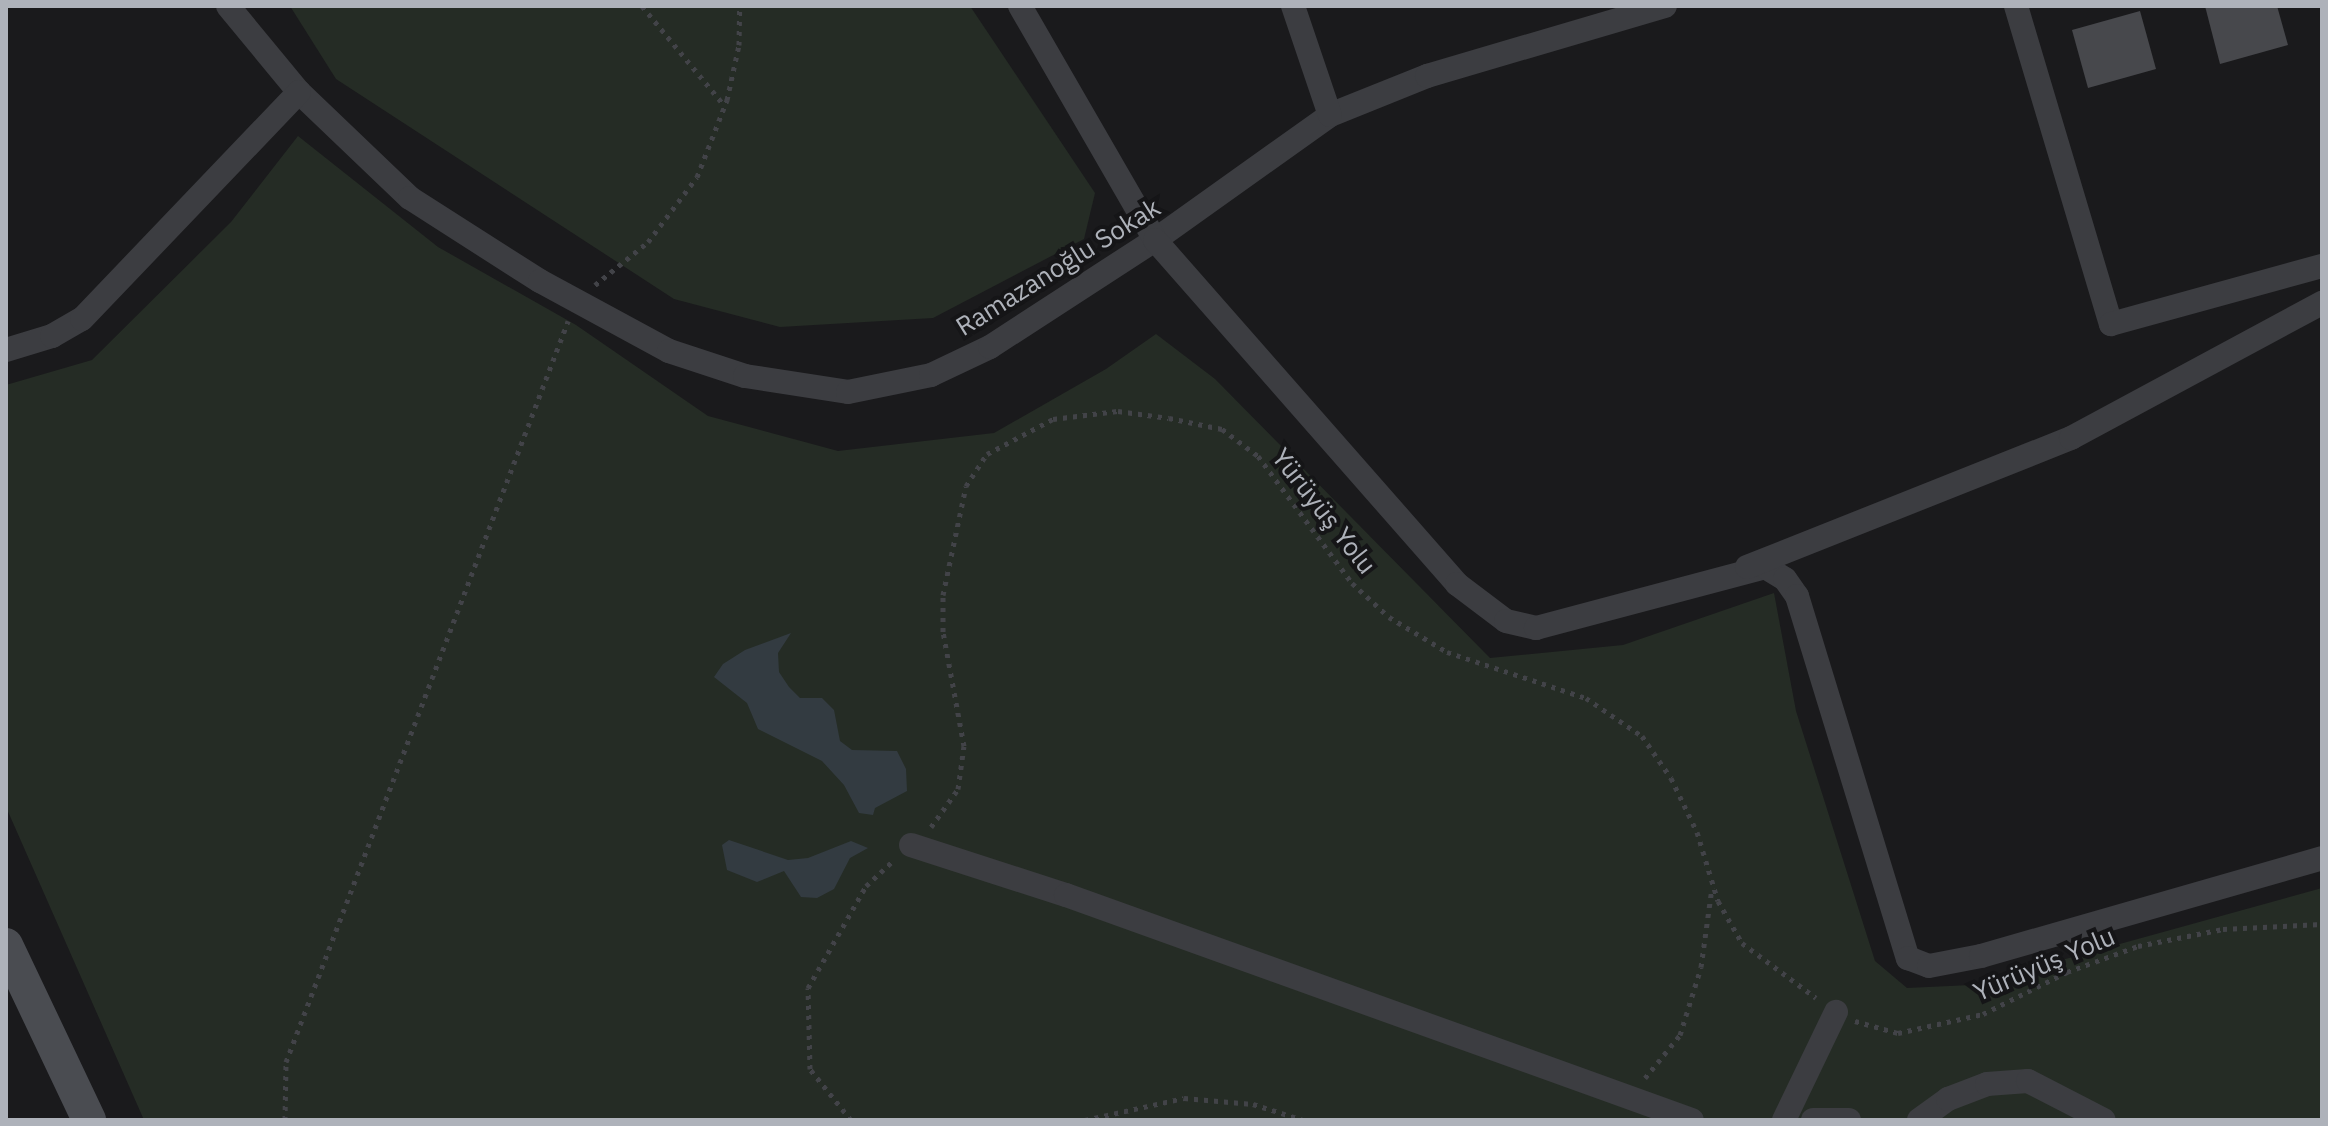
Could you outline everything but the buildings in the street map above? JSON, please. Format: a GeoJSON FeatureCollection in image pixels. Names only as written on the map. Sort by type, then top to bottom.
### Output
{"type":"FeatureCollection","features":[{"type":"Feature","properties":{"kind":"street","name":"Ramazanoğlu Sokak"},"geometry":{"type":"LineString","coordinates":[[228,6],[299,92],[410,198],[576,301],[669,351],[745,376],[848,392],[931,375],[990,347],[1155,240],[1330,115],[1427,76],[1665,6]]}},
{"type":"Feature","properties":{"kind":"street"},"geometry":{"type":"LineString","coordinates":[[1020,6],[1155,240],[1457,584],[1506,621],[1536,628],[1765,567],[1785,579],[1797,596],[1908,958],[1929,966],[1981,956],[2322,858]]}},
{"type":"Feature","properties":{"kind":"street"},"geometry":{"type":"LineString","coordinates":[[1293,6],[1330,115]]}},
{"type":"Feature","properties":{"kind":"street"},"geometry":{"type":"LineString","coordinates":[[2016,6],[2111,324],[2322,266]]}},
{"type":"Feature","properties":{"kind":"street"},"geometry":{"type":"LineString","coordinates":[[6,350],[52,336],[82,319],[299,92]]}},
{"type":"Feature","properties":{"kind":"street"},"geometry":{"type":"LineString","coordinates":[[1716,579],[2071,438],[2322,303]]}},
{"type":"Feature","properties":{"kind":"street"},"geometry":{"type":"LineString","coordinates":[[911,845],[1066,895],[1692,1120]]}},
{"type":"Feature","properties":{"kind":"street"},"geometry":{"type":"LineString","coordinates":[[6,945],[89,1120]]}},
{"type":"Feature","properties":{"kind":"street"},"geometry":{"type":"LineString","coordinates":[[1784,1120],[1836,1012]]}},
{"type":"Feature","properties":{"kind":"street"},"geometry":{"type":"LineString","coordinates":[[1919,1120],[1948,1099],[1987,1084],[2028,1081],[2104,1120]]}},
{"type":"Feature","properties":{"kind":"street"},"geometry":{"type":"LineString","coordinates":[[1813,1120],[1849,1120]]}},
{"type":"Feature","properties":{"kind":"path"},"geometry":{"type":"LineString","coordinates":[[642,6],[724,105]]}},
{"type":"Feature","properties":{"kind":"path"},"geometry":{"type":"LineString","coordinates":[[285,1120],[286,1062],[576,301],[648,242],[697,177],[724,105],[739,45],[740,6]]}},
{"type":"Feature","properties":{"kind":"path","name":"Yürüyüş Yolu"},"geometry":{"type":"LineString","coordinates":[[851,1120],[810,1069],[808,988],[866,886],[936,823],[958,789],[964,746],[943,632],[943,595],[966,486],[987,454],[1053,419],[1118,411],[1222,429],[1258,456],[1352,583],[1389,617],[1447,652],[1586,698],[1642,736],[1684,805],[1712,882],[1742,943],[1836,1012],[1898,1033],[1983,1014],[2067,972],[2138,946],[2223,929],[2322,924]]}},
{"type":"Feature","properties":{"kind":"path"},"geometry":{"type":"LineString","coordinates":[[1630,1098],[1680,1035],[1701,967],[1712,882]]}},
{"type":"Feature","properties":{"kind":"path"},"geometry":{"type":"LineString","coordinates":[[1085,1120],[1184,1098],[1253,1104],[1303,1120]]}},
{"type":"Feature","properties":{"kind":"shaded area"},"geometry":{"type":"Polygon","coordinates":[[[290,6],[970,6],[1095,193],[1084,239],[933,318],[780,327],[674,299],[336,79],[290,6]]]}},
{"type":"Feature","properties":{"kind":"shaded area"},"geometry":{"type":"Polygon","coordinates":[[[298,136],[438,247],[576,325],[708,416],[838,451],[994,433],[1106,369],[1156,334],[1215,379],[1490,658],[1623,645],[1774,593],[1796,711],[1875,961],[1907,988],[1971,985],[2322,888],[2322,1120],[144,1120],[6,807],[6,385],[92,360],[231,222],[298,136]]]}},
{"type":"Feature","properties":{"kind":"shaded area"},"geometry":{"type":"Polygon","coordinates":[[[791,633],[778,653],[779,672],[789,687],[800,698],[822,698],[834,710],[840,741],[852,750],[897,751],[906,769],[907,791],[875,808],[873,815],[859,813],[844,785],[822,761],[758,729],[747,703],[714,677],[723,664],[745,650],[791,633]]]}},
{"type":"Feature","properties":{"kind":"shaded area"},"geometry":{"type":"Polygon","coordinates":[[[729,840],[788,860],[808,858],[851,841],[868,848],[850,858],[834,889],[817,898],[801,897],[784,871],[757,882],[727,870],[722,845],[729,840]]]}}]}
